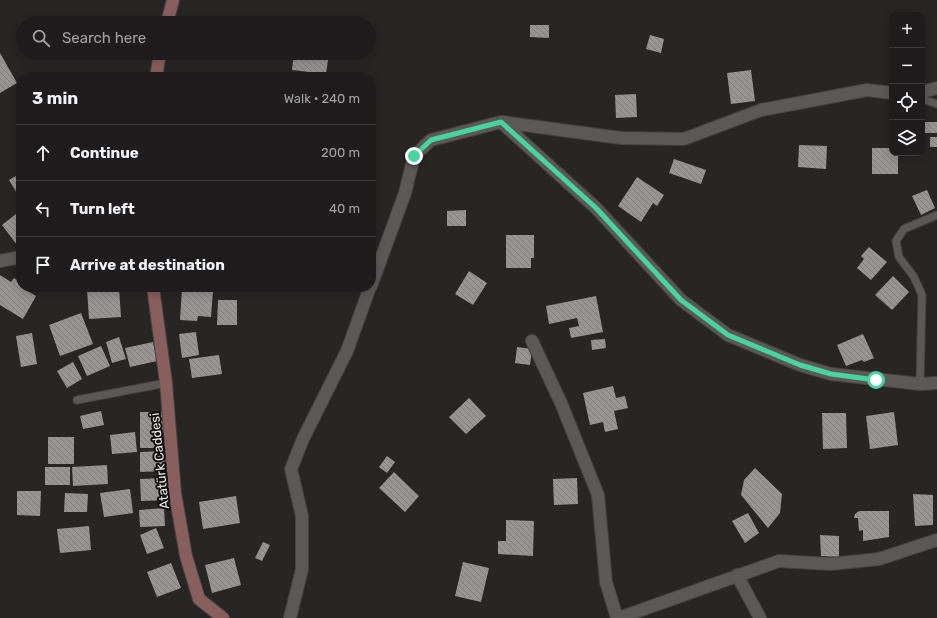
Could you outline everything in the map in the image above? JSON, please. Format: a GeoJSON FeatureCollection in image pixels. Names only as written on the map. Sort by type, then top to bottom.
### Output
{"type":"FeatureCollection","features":[{"type":"Feature","properties":{"kind":"street"},"geometry":{"type":"LineString","coordinates":[[169,16],[173,0]]}},
{"type":"Feature","properties":{"kind":"street"},"geometry":{"type":"LineString","coordinates":[[157,72],[159,60]]}},
{"type":"Feature","properties":{"kind":"street"},"geometry":{"type":"LineString","coordinates":[[925,91],[937,88]]}},
{"type":"Feature","properties":{"kind":"street"},"geometry":{"type":"LineString","coordinates":[[376,272],[405,193],[414,156],[431,140],[501,122],[621,138],[684,139],[761,110],[867,90],[889,93]]}},
{"type":"Feature","properties":{"kind":"street"},"geometry":{"type":"LineString","coordinates":[[501,122],[596,208],[681,300],[728,335],[800,365],[831,374],[920,384],[937,383]]}},
{"type":"Feature","properties":{"kind":"street"},"geometry":{"type":"LineString","coordinates":[[0,261],[16,258]]}},
{"type":"Feature","properties":{"kind":"street","name":"Atatürk Caddesi"},"geometry":{"type":"LineString","coordinates":[[154,292],[166,383],[175,493],[186,556],[199,599],[223,618]]}},
{"type":"Feature","properties":{"kind":"street"},"geometry":{"type":"LineString","coordinates":[[290,618],[302,569],[302,516],[291,469],[303,439],[347,351],[369,292]]}},
{"type":"Feature","properties":{"kind":"street"},"geometry":{"type":"LineString","coordinates":[[532,341],[561,403],[598,495],[606,582],[618,618],[778,561],[831,564],[879,559],[937,540]]}},
{"type":"Feature","properties":{"kind":"street"},"geometry":{"type":"LineString","coordinates":[[737,575],[760,618]]}},
{"type":"Feature","properties":{"kind":"lane"},"geometry":{"type":"LineString","coordinates":[[925,100],[937,104]]}},
{"type":"Feature","properties":{"kind":"lane"},"geometry":{"type":"LineString","coordinates":[[920,384],[922,295],[914,277],[899,256],[896,241],[904,229],[937,215]]}},
{"type":"Feature","properties":{"kind":"lane"},"geometry":{"type":"LineString","coordinates":[[77,400],[166,383]]}},
{"type":"Feature","properties":{"kind":"building"},"geometry":{"type":"Polygon","coordinates":[[[530,25],[549,25],[549,38],[530,37],[530,25]]]}},
{"type":"Feature","properties":{"kind":"building"},"geometry":{"type":"Polygon","coordinates":[[[650,35],[664,39],[661,53],[646,49],[650,35]]]}},
{"type":"Feature","properties":{"kind":"building"},"geometry":{"type":"Polygon","coordinates":[[[0,53],[16,84],[0,93],[0,53]]]}},
{"type":"Feature","properties":{"kind":"building"},"geometry":{"type":"Polygon","coordinates":[[[293,60],[328,60],[326,72],[292,70],[293,60]]]}},
{"type":"Feature","properties":{"kind":"building"},"geometry":{"type":"Polygon","coordinates":[[[751,70],[755,101],[731,104],[727,73],[751,70]]]}},
{"type":"Feature","properties":{"kind":"building"},"geometry":{"type":"Polygon","coordinates":[[[636,94],[637,117],[616,118],[615,95],[636,94]]]}},
{"type":"Feature","properties":{"kind":"building"},"geometry":{"type":"Polygon","coordinates":[[[925,122],[937,122],[937,133],[925,133],[925,122]]]}},
{"type":"Feature","properties":{"kind":"building"},"geometry":{"type":"Polygon","coordinates":[[[930,137],[937,137],[937,147],[930,147],[930,137]]]}},
{"type":"Feature","properties":{"kind":"building"},"geometry":{"type":"Polygon","coordinates":[[[799,145],[827,146],[826,169],[798,167],[799,145]]]}},
{"type":"Feature","properties":{"kind":"building"},"geometry":{"type":"Polygon","coordinates":[[[872,148],[889,148],[889,156],[898,156],[898,174],[872,174],[872,148]]]}},
{"type":"Feature","properties":{"kind":"building"},"geometry":{"type":"Polygon","coordinates":[[[674,159],[706,170],[701,184],[669,173],[674,159]]]}},
{"type":"Feature","properties":{"kind":"building"},"geometry":{"type":"Polygon","coordinates":[[[16,176],[16,192],[9,180],[16,176]]]}},
{"type":"Feature","properties":{"kind":"building"},"geometry":{"type":"Polygon","coordinates":[[[637,177],[664,195],[657,206],[653,203],[641,222],[618,206],[637,177]]]}},
{"type":"Feature","properties":{"kind":"building"},"geometry":{"type":"Polygon","coordinates":[[[927,190],[935,208],[921,215],[912,196],[927,190]]]}},
{"type":"Feature","properties":{"kind":"building"},"geometry":{"type":"Polygon","coordinates":[[[466,210],[466,226],[447,226],[447,211],[466,210]]]}},
{"type":"Feature","properties":{"kind":"building"},"geometry":{"type":"Polygon","coordinates":[[[16,214],[16,244],[2,225],[16,214]]]}},
{"type":"Feature","properties":{"kind":"building"},"geometry":{"type":"Polygon","coordinates":[[[506,235],[534,235],[534,258],[531,258],[531,268],[506,268],[506,235]]]}},
{"type":"Feature","properties":{"kind":"building"},"geometry":{"type":"Polygon","coordinates":[[[869,247],[887,262],[871,280],[857,268],[864,259],[861,256],[869,247]]]}},
{"type":"Feature","properties":{"kind":"building"},"geometry":{"type":"Polygon","coordinates":[[[469,271],[487,283],[473,305],[455,294],[469,271]]]}},
{"type":"Feature","properties":{"kind":"building"},"geometry":{"type":"Polygon","coordinates":[[[0,275],[11,282],[14,278],[16,279],[16,292],[29,292],[36,296],[23,319],[0,305],[0,275]]]}},
{"type":"Feature","properties":{"kind":"building"},"geometry":{"type":"Polygon","coordinates":[[[893,276],[909,292],[892,310],[875,295],[893,276]]]}},
{"type":"Feature","properties":{"kind":"building"},"geometry":{"type":"Polygon","coordinates":[[[87,292],[119,292],[121,317],[89,319],[87,292]]]}},
{"type":"Feature","properties":{"kind":"building"},"geometry":{"type":"Polygon","coordinates":[[[182,292],[213,292],[211,317],[198,316],[197,321],[180,320],[182,292]]]}},
{"type":"Feature","properties":{"kind":"building"},"geometry":{"type":"Polygon","coordinates":[[[596,296],[603,332],[571,338],[569,328],[579,326],[577,318],[549,324],[546,306],[596,296]]]}},
{"type":"Feature","properties":{"kind":"building"},"geometry":{"type":"Polygon","coordinates":[[[218,300],[237,300],[237,325],[217,325],[218,300]]]}},
{"type":"Feature","properties":{"kind":"building"},"geometry":{"type":"Polygon","coordinates":[[[81,313],[93,344],[60,356],[49,325],[81,313]]]}},
{"type":"Feature","properties":{"kind":"building"},"geometry":{"type":"Polygon","coordinates":[[[196,332],[199,355],[182,358],[179,334],[196,332]]]}},
{"type":"Feature","properties":{"kind":"building"},"geometry":{"type":"Polygon","coordinates":[[[32,333],[37,364],[21,367],[16,336],[32,333]]]}},
{"type":"Feature","properties":{"kind":"building"},"geometry":{"type":"Polygon","coordinates":[[[863,334],[874,358],[864,362],[862,360],[846,366],[837,345],[863,334]]]}},
{"type":"Feature","properties":{"kind":"building"},"geometry":{"type":"Polygon","coordinates":[[[119,337],[126,359],[112,363],[106,342],[119,337]]]}},
{"type":"Feature","properties":{"kind":"building"},"geometry":{"type":"Polygon","coordinates":[[[605,339],[606,348],[592,350],[591,340],[605,339]]]}},
{"type":"Feature","properties":{"kind":"building"},"geometry":{"type":"Polygon","coordinates":[[[153,342],[157,361],[130,367],[125,348],[153,342]]]}},
{"type":"Feature","properties":{"kind":"building"},"geometry":{"type":"Polygon","coordinates":[[[101,346],[110,366],[87,376],[78,356],[101,346]]]}},
{"type":"Feature","properties":{"kind":"building"},"geometry":{"type":"Polygon","coordinates":[[[517,347],[532,349],[530,365],[515,363],[517,347]]]}},
{"type":"Feature","properties":{"kind":"building"},"geometry":{"type":"Polygon","coordinates":[[[219,355],[222,374],[192,378],[189,359],[219,355]]]}},
{"type":"Feature","properties":{"kind":"building"},"geometry":{"type":"Polygon","coordinates":[[[73,362],[82,379],[67,388],[57,371],[73,362]]]}},
{"type":"Feature","properties":{"kind":"building"},"geometry":{"type":"Polygon","coordinates":[[[613,386],[616,398],[625,396],[628,408],[614,411],[618,429],[605,432],[603,422],[590,425],[583,393],[613,386]]]}},
{"type":"Feature","properties":{"kind":"building"},"geometry":{"type":"Polygon","coordinates":[[[469,398],[486,416],[466,434],[449,417],[469,398]]]}},
{"type":"Feature","properties":{"kind":"building"},"geometry":{"type":"Polygon","coordinates":[[[101,411],[104,425],[83,429],[80,416],[101,411]]]}},
{"type":"Feature","properties":{"kind":"building"},"geometry":{"type":"Polygon","coordinates":[[[140,412],[163,412],[163,448],[140,448],[140,412]]]}},
{"type":"Feature","properties":{"kind":"building"},"geometry":{"type":"Polygon","coordinates":[[[894,412],[898,445],[870,449],[866,416],[894,412]]]}},
{"type":"Feature","properties":{"kind":"building"},"geometry":{"type":"Polygon","coordinates":[[[822,413],[846,413],[847,448],[823,449],[822,413]]]}},
{"type":"Feature","properties":{"kind":"building"},"geometry":{"type":"Polygon","coordinates":[[[135,432],[137,452],[112,454],[110,435],[135,432]]]}},
{"type":"Feature","properties":{"kind":"building"},"geometry":{"type":"Polygon","coordinates":[[[48,437],[74,437],[74,464],[48,464],[48,437]]]}},
{"type":"Feature","properties":{"kind":"building"},"geometry":{"type":"Polygon","coordinates":[[[164,451],[165,471],[140,472],[140,452],[164,451]]]}},
{"type":"Feature","properties":{"kind":"building"},"geometry":{"type":"Polygon","coordinates":[[[387,456],[395,462],[387,473],[379,467],[387,456]]]}},
{"type":"Feature","properties":{"kind":"building"},"geometry":{"type":"Polygon","coordinates":[[[107,465],[108,484],[73,486],[72,467],[107,465]]]}},
{"type":"Feature","properties":{"kind":"building"},"geometry":{"type":"Polygon","coordinates":[[[45,467],[70,467],[70,485],[45,485],[45,467]]]}},
{"type":"Feature","properties":{"kind":"building"},"geometry":{"type":"Polygon","coordinates":[[[755,468],[782,494],[780,513],[768,528],[741,495],[744,480],[755,468]]]}},
{"type":"Feature","properties":{"kind":"building"},"geometry":{"type":"Polygon","coordinates":[[[394,472],[419,496],[405,512],[379,488],[394,472]]]}},
{"type":"Feature","properties":{"kind":"building"},"geometry":{"type":"Polygon","coordinates":[[[165,478],[166,500],[141,501],[140,479],[165,478]]]}},
{"type":"Feature","properties":{"kind":"building"},"geometry":{"type":"Polygon","coordinates":[[[577,478],[578,504],[554,505],[553,479],[577,478]]]}},
{"type":"Feature","properties":{"kind":"building"},"geometry":{"type":"Polygon","coordinates":[[[130,489],[133,513],[104,517],[100,493],[130,489]]]}},
{"type":"Feature","properties":{"kind":"building"},"geometry":{"type":"Polygon","coordinates":[[[17,491],[41,491],[40,516],[17,515],[17,491]]]}},
{"type":"Feature","properties":{"kind":"building"},"geometry":{"type":"Polygon","coordinates":[[[65,493],[88,494],[87,512],[64,512],[65,493]]]}},
{"type":"Feature","properties":{"kind":"building"},"geometry":{"type":"Polygon","coordinates":[[[913,494],[933,495],[933,525],[915,526],[913,494]]]}},
{"type":"Feature","properties":{"kind":"building"},"geometry":{"type":"Polygon","coordinates":[[[236,496],[240,523],[203,529],[199,502],[236,496]]]}},
{"type":"Feature","properties":{"kind":"building"},"geometry":{"type":"Polygon","coordinates":[[[164,508],[165,526],[140,527],[139,510],[164,508]]]}},
{"type":"Feature","properties":{"kind":"building"},"geometry":{"type":"Polygon","coordinates":[[[859,511],[889,511],[889,537],[863,541],[863,530],[859,531],[858,518],[854,518],[855,514],[859,511]]]}},
{"type":"Feature","properties":{"kind":"building"},"geometry":{"type":"Polygon","coordinates":[[[748,513],[759,533],[745,543],[732,521],[748,513]]]}},
{"type":"Feature","properties":{"kind":"building"},"geometry":{"type":"Polygon","coordinates":[[[506,520],[534,521],[533,556],[498,554],[498,541],[506,541],[506,520]]]}},
{"type":"Feature","properties":{"kind":"building"},"geometry":{"type":"Polygon","coordinates":[[[89,526],[91,550],[60,553],[57,529],[89,526]]]}},
{"type":"Feature","properties":{"kind":"building"},"geometry":{"type":"Polygon","coordinates":[[[156,528],[164,548],[147,554],[140,535],[156,528]]]}},
{"type":"Feature","properties":{"kind":"building"},"geometry":{"type":"Polygon","coordinates":[[[820,535],[839,536],[839,557],[821,556],[820,535]]]}},
{"type":"Feature","properties":{"kind":"building"},"geometry":{"type":"Polygon","coordinates":[[[263,542],[270,545],[262,561],[255,558],[263,542]]]}},
{"type":"Feature","properties":{"kind":"building"},"geometry":{"type":"Polygon","coordinates":[[[234,558],[241,585],[212,593],[205,565],[234,558]]]}},
{"type":"Feature","properties":{"kind":"building"},"geometry":{"type":"Polygon","coordinates":[[[463,562],[489,568],[481,602],[455,596],[463,562]]]}},
{"type":"Feature","properties":{"kind":"building"},"geometry":{"type":"Polygon","coordinates":[[[171,563],[181,588],[157,597],[147,572],[171,563]]]}},
{"type":"Feature","properties":{"kind":"route"},"geometry":{"type":"LineString","coordinates":[[414,156],[431,140],[501,122],[596,208],[681,300],[728,335],[800,365],[831,374],[876,380]]}}]}
